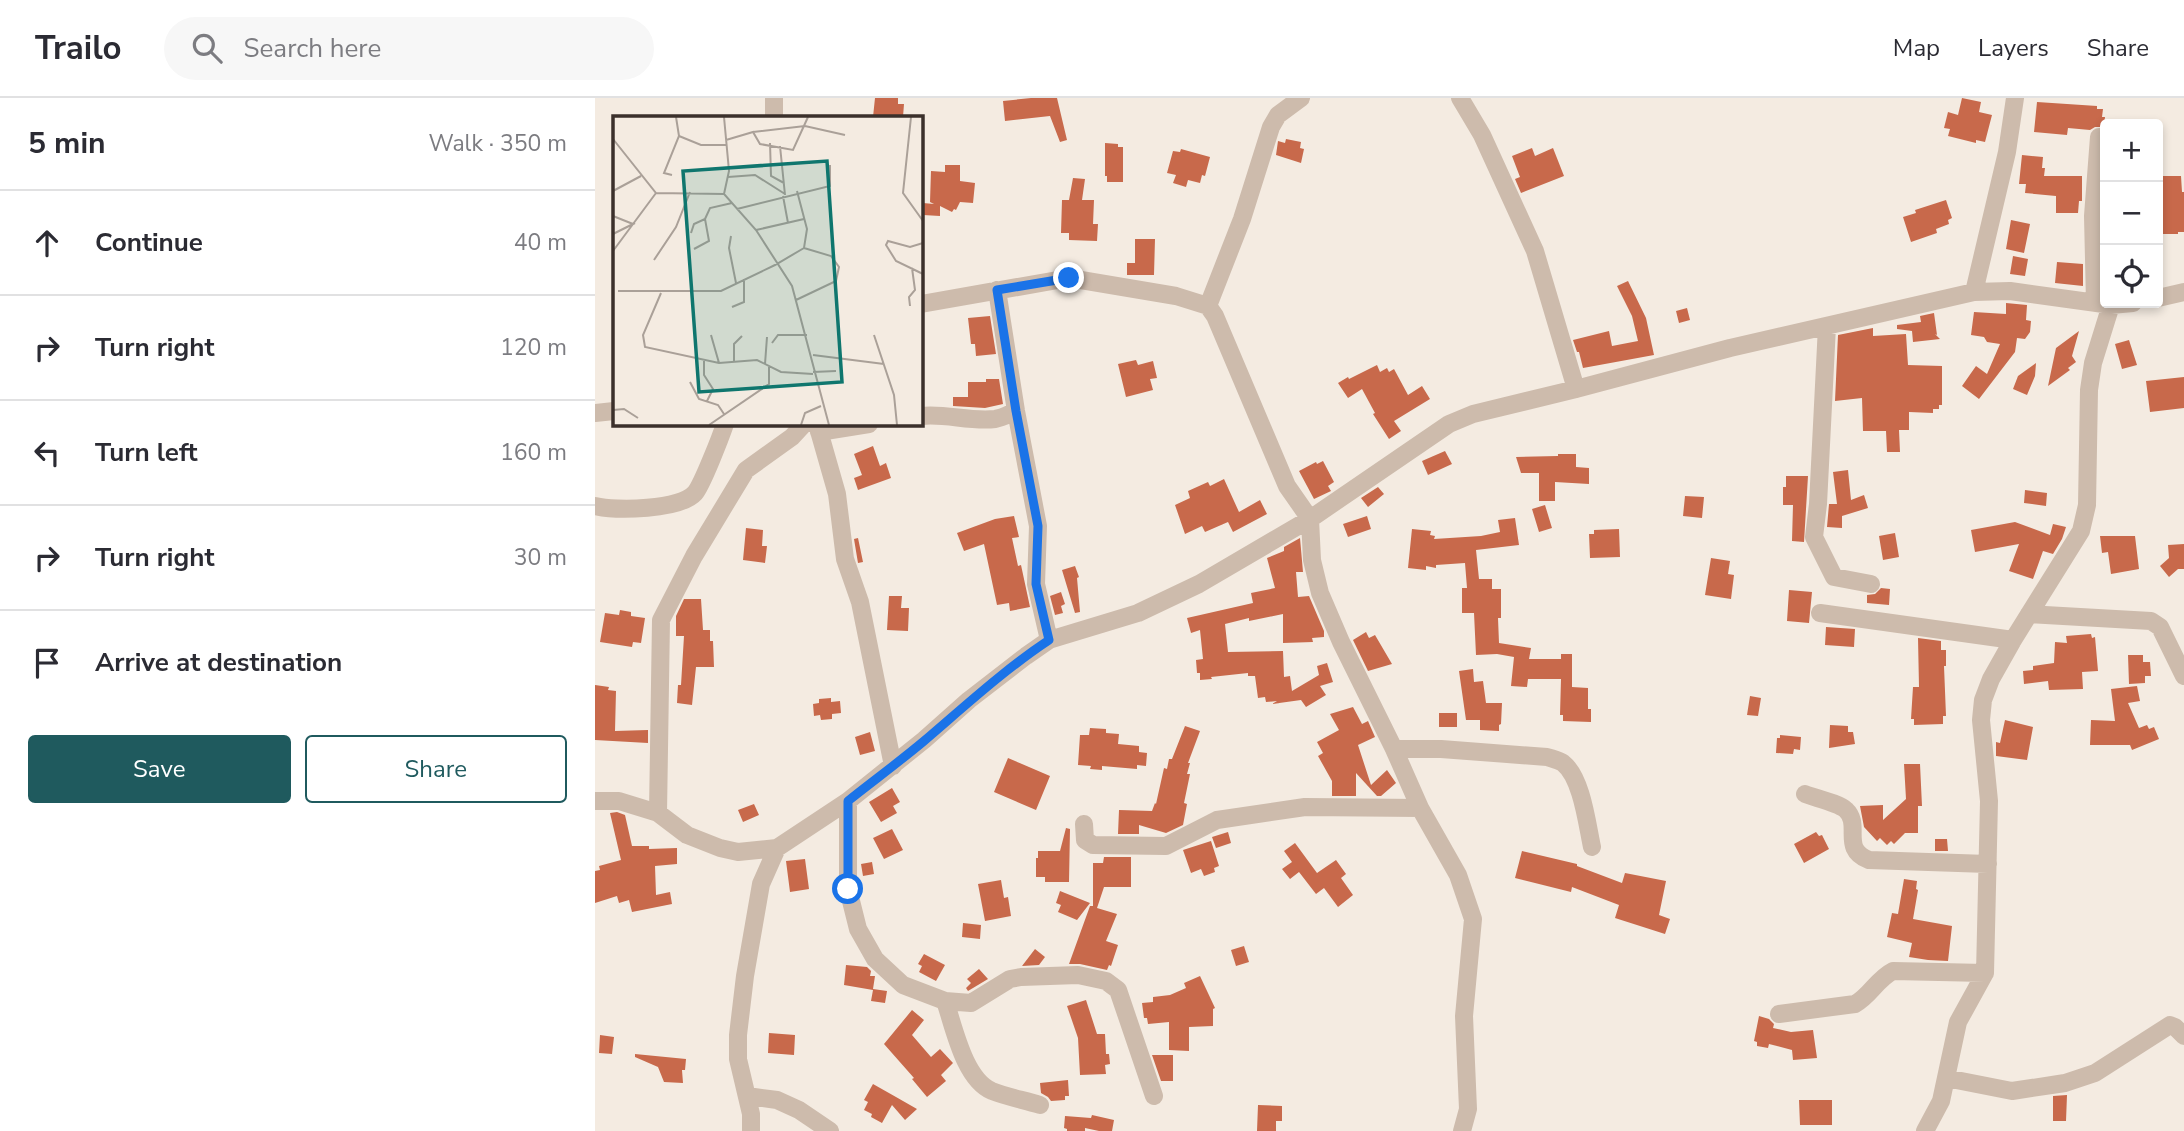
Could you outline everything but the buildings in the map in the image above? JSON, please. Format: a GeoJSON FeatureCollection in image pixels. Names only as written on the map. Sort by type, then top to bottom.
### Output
{"type":"FeatureCollection","features":[{"type":"Feature","properties":{"kind":"street"},"geometry":{"type":"LineString","coordinates":[[774,98],[774,116]]}},
{"type":"Feature","properties":{"kind":"street"},"geometry":{"type":"LineString","coordinates":[[1208,306],[1243,219],[1271,127],[1278,115],[1301,98]]}},
{"type":"Feature","properties":{"kind":"street"},"geometry":{"type":"LineString","coordinates":[[1460,98],[1482,135],[1535,251],[1576,389]]}},
{"type":"Feature","properties":{"kind":"street"},"geometry":{"type":"LineString","coordinates":[[1974,292],[2007,152],[2015,98]]}},
{"type":"Feature","properties":{"kind":"street"},"geometry":{"type":"LineString","coordinates":[[2099,137],[2093,216],[2100,278]]}},
{"type":"Feature","properties":{"kind":"street"},"geometry":{"type":"LineString","coordinates":[[922,304],[1069,278],[1176,296],[1208,306],[1215,316],[1287,486],[1310,519],[1313,560],[1320,593],[1420,808],[1458,875],[1473,919],[1464,1016],[1468,1109],[1462,1131]]}},
{"type":"Feature","properties":{"kind":"street"},"geometry":{"type":"LineString","coordinates":[[997,290],[1038,526],[1036,584],[1049,640]]}},
{"type":"Feature","properties":{"kind":"street"},"geometry":{"type":"LineString","coordinates":[[595,801],[619,801],[658,813],[687,835],[705,844],[738,852],[777,848],[848,801],[969,700],[1049,640],[1138,614],[1199,584],[1310,519],[1449,424],[1473,414],[1730,348],[1974,292],[2010,291],[2100,304]]}},
{"type":"Feature","properties":{"kind":"street"},"geometry":{"type":"LineString","coordinates":[[2163,297],[2184,292]]}},
{"type":"Feature","properties":{"kind":"street"},"geometry":{"type":"LineString","coordinates":[[1925,1131],[1941,1101],[1958,1022],[1985,973],[1989,801],[1982,720],[1983,700],[1991,678],[2013,640],[2081,531],[2087,505],[2089,390],[2102,308]]}},
{"type":"Feature","properties":{"kind":"street"},"geometry":{"type":"LineString","coordinates":[[1827,326],[1814,537],[1834,576],[1871,584]]}},
{"type":"Feature","properties":{"kind":"street"},"geometry":{"type":"LineString","coordinates":[[595,414],[613,411]]}},
{"type":"Feature","properties":{"kind":"street"},"geometry":{"type":"LineString","coordinates":[[922,416],[935,414],[978,420],[998,419],[1016,411]]}},
{"type":"Feature","properties":{"kind":"street"},"geometry":{"type":"LineString","coordinates":[[595,506],[610,509],[673,504],[687,500],[697,492],[725,425]]}},
{"type":"Feature","properties":{"kind":"street"},"geometry":{"type":"LineString","coordinates":[[658,813],[661,621],[694,556],[746,470],[792,437],[813,426],[841,425]]}},
{"type":"Feature","properties":{"kind":"street"},"geometry":{"type":"LineString","coordinates":[[813,426],[837,494],[845,559],[860,602],[893,766]]}},
{"type":"Feature","properties":{"kind":"street"},"geometry":{"type":"LineString","coordinates":[[1820,614],[2013,640]]}},
{"type":"Feature","properties":{"kind":"street"},"geometry":{"type":"LineString","coordinates":[[2029,614],[2151,621],[2159,627],[2184,676]]}},
{"type":"Feature","properties":{"kind":"street"},"geometry":{"type":"LineString","coordinates":[[1394,749],[1441,749],[1548,757],[1562,762],[1572,772],[1581,797],[1592,847]]}},
{"type":"Feature","properties":{"kind":"street"},"geometry":{"type":"LineString","coordinates":[[1805,794],[1845,808],[1851,817],[1854,848],[1859,857],[1869,860],[1988,864]]}},
{"type":"Feature","properties":{"kind":"street"},"geometry":{"type":"LineString","coordinates":[[848,801],[848,889],[858,929],[875,960],[903,985],[945,1001],[971,1003],[1010,979],[1021,977],[1078,975],[1106,981],[1118,990],[1154,1096]]}},
{"type":"Feature","properties":{"kind":"street"},"geometry":{"type":"LineString","coordinates":[[1084,824],[1085,840],[1093,845],[1166,846],[1217,820],[1305,807],[1420,808]]}},
{"type":"Feature","properties":{"kind":"street"},"geometry":{"type":"LineString","coordinates":[[751,1131],[751,1114],[738,1059],[739,1023],[761,884],[777,848]]}},
{"type":"Feature","properties":{"kind":"street"},"geometry":{"type":"LineString","coordinates":[[1779,1014],[1855,1004],[1864,999],[1884,975],[1893,971],[1985,973]]}},
{"type":"Feature","properties":{"kind":"street"},"geometry":{"type":"LineString","coordinates":[[945,1001],[968,1066],[978,1082],[990,1090],[1039,1105]]}},
{"type":"Feature","properties":{"kind":"street"},"geometry":{"type":"LineString","coordinates":[[1946,1078],[2012,1091],[2065,1083],[2095,1073],[2170,1026],[2184,1036]]}},
{"type":"Feature","properties":{"kind":"street"},"geometry":{"type":"LineString","coordinates":[[747,1096],[777,1100],[799,1110],[830,1131]]}},
{"type":"Feature","properties":{"kind":"route"},"geometry":{"type":"LineString","coordinates":[[848,889],[848,801],[969,700],[1049,640],[1036,584],[1038,526],[997,290],[1069,278]]}}]}
